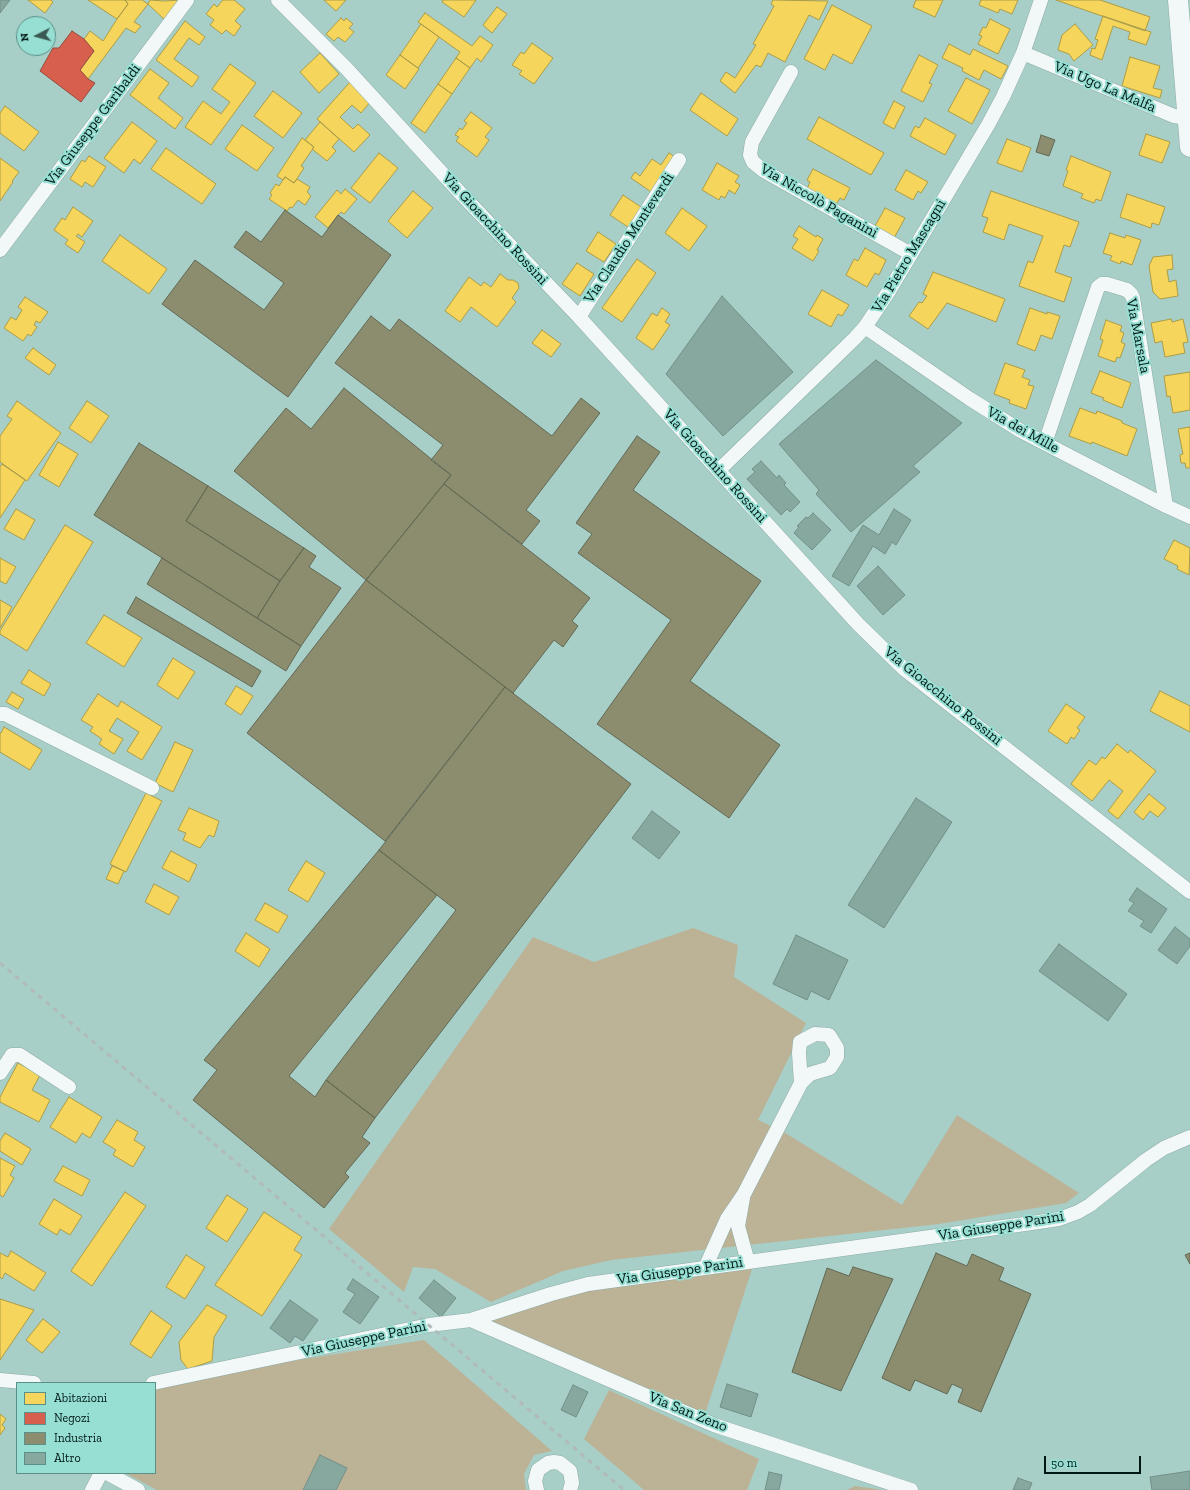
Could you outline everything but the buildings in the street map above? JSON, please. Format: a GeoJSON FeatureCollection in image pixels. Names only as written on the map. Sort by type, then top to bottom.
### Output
{"type":"FeatureCollection","features":[{"type":"Feature","properties":{"kind":"street","name":"Via Giuseppe Garibaldi"},"geometry":{"type":"LineString","coordinates":[[0,250],[187,0]]}},
{"type":"Feature","properties":{"kind":"street","name":"Via Gioacchino Rossini"},"geometry":{"type":"LineString","coordinates":[[278,0],[346,68],[463,196],[579,316],[858,624],[904,669],[1190,892]]}},
{"type":"Feature","properties":{"kind":"street","name":"Via Pietro Mascagni"},"geometry":{"type":"LineString","coordinates":[[719,470],[865,327],[889,291],[988,125],[1003,97],[1023,53],[1041,0]]}},
{"type":"Feature","properties":{"kind":"street"},"geometry":{"type":"LineString","coordinates":[[1182,3],[1189,134]]}},
{"type":"Feature","properties":{"kind":"street","name":"Via Ugo La Malfa"},"geometry":{"type":"LineString","coordinates":[[1023,53],[1174,116],[1189,134]]}},
{"type":"Feature","properties":{"kind":"street","name":"Via Niccolò Paganini"},"geometry":{"type":"LineString","coordinates":[[791,72],[752,142],[750,155],[753,162],[764,171],[911,254]]}},
{"type":"Feature","properties":{"kind":"street","name":"Via Claudio Monteverdi"},"geometry":{"type":"LineString","coordinates":[[579,316],[679,160]]}},
{"type":"Feature","properties":{"kind":"street","name":"Via Marsala"},"geometry":{"type":"LineString","coordinates":[[1046,443],[1098,287],[1102,284],[1107,284],[1127,290],[1133,298],[1166,506]]}},
{"type":"Feature","properties":{"kind":"street","name":"Via dei Mille"},"geometry":{"type":"LineString","coordinates":[[865,327],[970,400],[1021,431],[1190,517]]}},
{"type":"Feature","properties":{"kind":"street"},"geometry":{"type":"LineString","coordinates":[[0,714],[5,714],[152,788]]}},
{"type":"Feature","properties":{"kind":"street"},"geometry":{"type":"LineString","coordinates":[[0,1073],[12,1055],[20,1054],[69,1087]]}},
{"type":"Feature","properties":{"kind":"street"},"geometry":{"type":"LineString","coordinates":[[705,1268],[727,1218],[744,1194],[801,1083]]}},
{"type":"Feature","properties":{"kind":"street","name":"Via Giuseppe Parini"},"geometry":{"type":"LineString","coordinates":[[156,1382],[428,1326],[471,1320],[579,1286],[1025,1224],[1064,1217],[1078,1212],[1090,1205],[1158,1151],[1190,1137]]}},
{"type":"Feature","properties":{"kind":"street"},"geometry":{"type":"LineString","coordinates":[[744,1194],[738,1226],[748,1262]]}},
{"type":"Feature","properties":{"kind":"street","name":"Via San Zeno"},"geometry":{"type":"LineString","coordinates":[[471,1320],[714,1425],[911,1490]]}},
{"type":"Feature","properties":{"kind":"street"},"geometry":{"type":"LineString","coordinates":[[0,1380],[23,1382]]}},
{"type":"Feature","properties":{"kind":"street"},"geometry":{"type":"LineString","coordinates":[[537,1490],[535,1481],[538,1470],[548,1463],[554,1462],[560,1463],[570,1471],[572,1483],[570,1490]]}},
{"type":"Feature","properties":{"kind":"street"},"geometry":{"type":"LineString","coordinates":[[92,1490],[100,1474]]}},
{"type":"Feature","properties":{"kind":"street"},"geometry":{"type":"LineString","coordinates":[[109,1474],[138,1490]]}},
{"type":"Feature","properties":{"kind":"shaded area"},"geometry":{"type":"Polygon","coordinates":[[[693,928],[738,945],[734,977],[806,1023],[758,1120],[782,1131],[902,1205],[957,1115],[1079,1193],[1066,1203],[939,1224],[611,1260],[563,1271],[491,1302],[435,1269],[413,1267],[404,1292],[329,1229],[533,937],[594,962],[693,928]]]}},
{"type":"Feature","properties":{"kind":"shaded area"},"geometry":{"type":"Polygon","coordinates":[[[753,1266],[705,1414],[489,1321],[583,1290],[753,1266]]]}},
{"type":"Feature","properties":{"kind":"shaded area"},"geometry":{"type":"Polygon","coordinates":[[[424,1340],[552,1451],[534,1455],[524,1474],[526,1490],[157,1490],[127,1474],[156,1474],[156,1390],[229,1371],[424,1340]]]}},
{"type":"Feature","properties":{"kind":"shaded area"},"geometry":{"type":"Polygon","coordinates":[[[609,1390],[759,1459],[747,1490],[644,1490],[584,1439],[609,1390]]]}},
{"type":"Feature","properties":{"kind":"shaded area"},"geometry":{"type":"Polygon","coordinates":[[[855,1486],[883,1490],[847,1490],[855,1486]]]}},
{"type":"Feature","properties":{"kind":"railway"},"geometry":{"type":"LineString","coordinates":[[0,963],[624,1490]]}}]}
